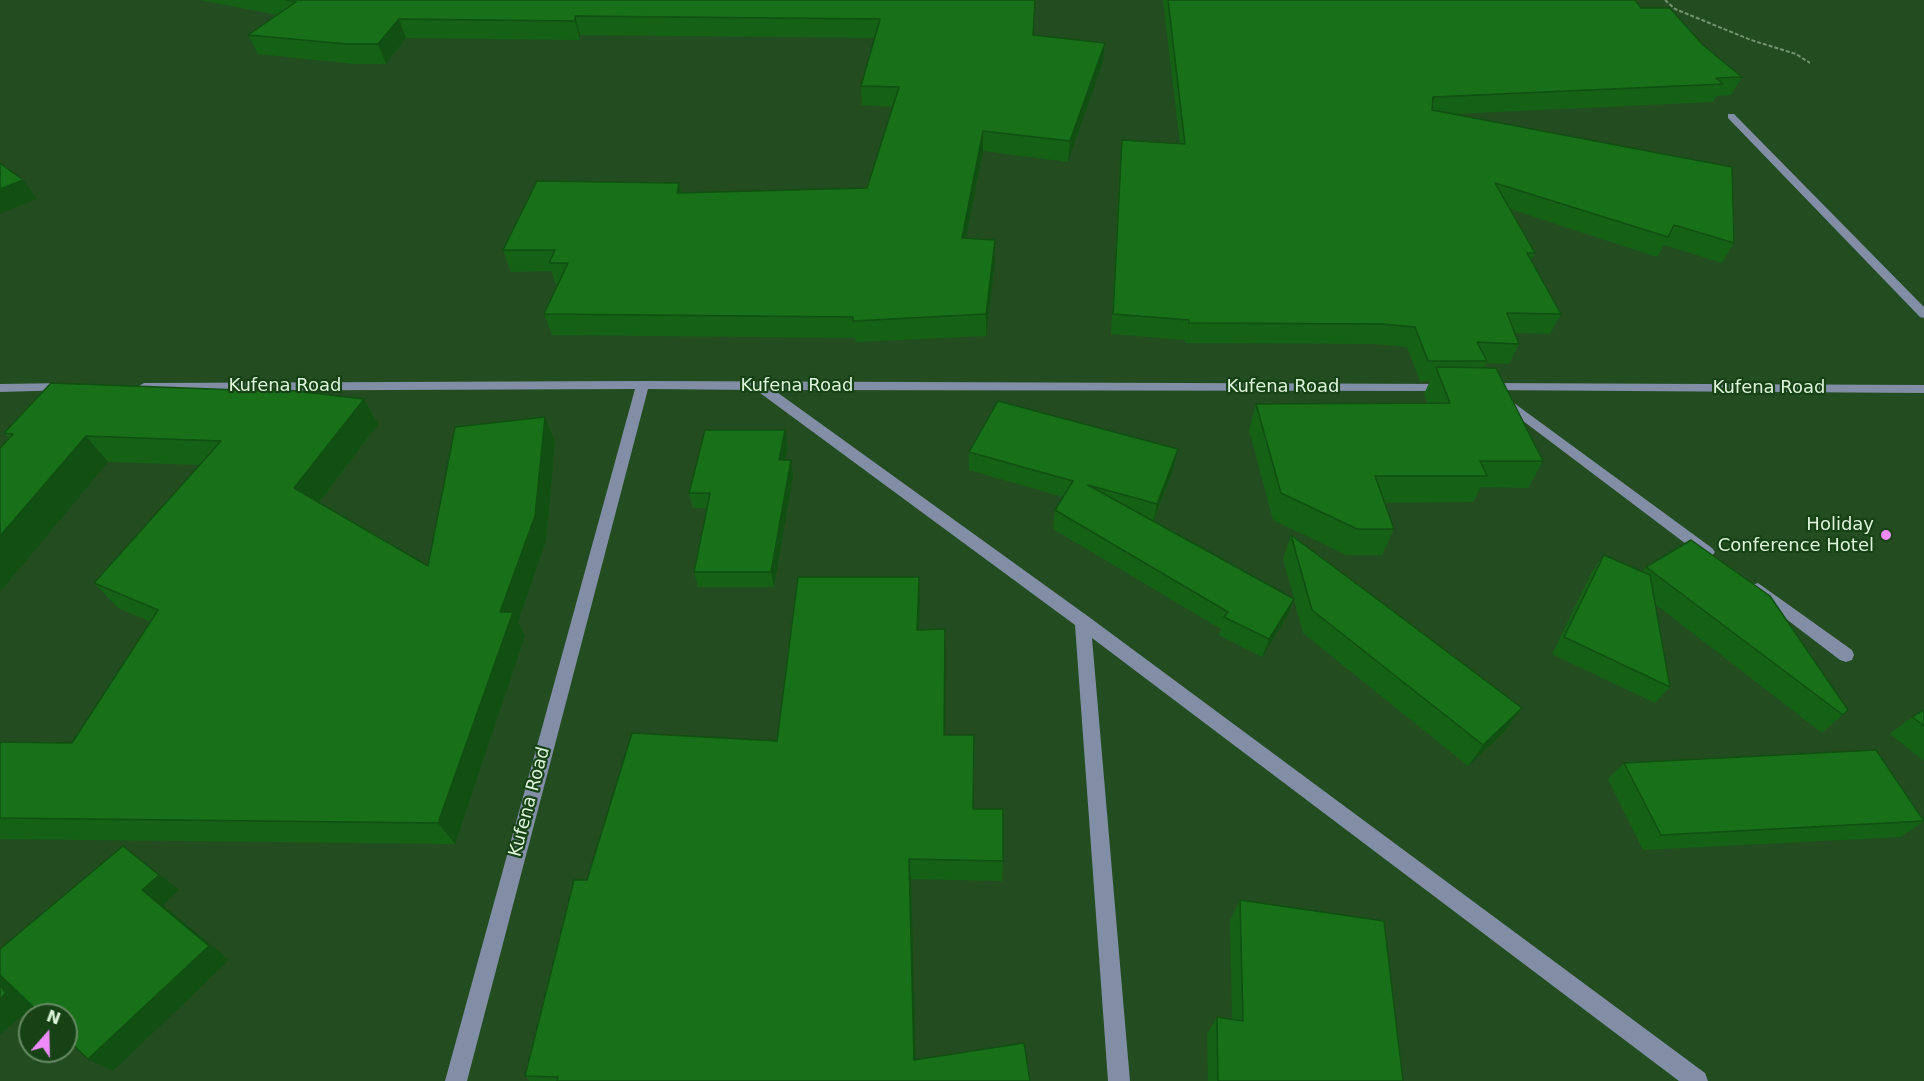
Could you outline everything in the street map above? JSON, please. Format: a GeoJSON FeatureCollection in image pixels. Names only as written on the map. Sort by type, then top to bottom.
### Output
{"type":"FeatureCollection","features":[{"type":"Feature","properties":{"kind":"street"},"geometry":{"type":"LineString","coordinates":[[1731,116],[1924,314]]}},
{"type":"Feature","properties":{"kind":"street","name":"Kufena Road"},"geometry":{"type":"LineString","coordinates":[[456,1081],[643,385]]}},
{"type":"Feature","properties":{"kind":"street","name":"Kufena Road"},"geometry":{"type":"LineString","coordinates":[[131,387],[643,385],[1924,389]]}},
{"type":"Feature","properties":{"kind":"street"},"geometry":{"type":"LineString","coordinates":[[760,386],[1083,622],[1696,1081]]}},
{"type":"Feature","properties":{"kind":"street"},"geometry":{"type":"LineString","coordinates":[[0,388],[83,387]]}},
{"type":"Feature","properties":{"kind":"street"},"geometry":{"type":"LineString","coordinates":[[1474,387],[1723,563]]}},
{"type":"Feature","properties":{"kind":"street"},"geometry":{"type":"LineString","coordinates":[[1742,577],[1846,655]]}},
{"type":"Feature","properties":{"kind":"street"},"geometry":{"type":"LineString","coordinates":[[1083,622],[1119,1081]]}},
{"type":"Feature","properties":{"kind":"path"},"geometry":{"type":"LineString","coordinates":[[1665,0],[1675,9],[1751,40],[1796,54],[1810,63]]}},
{"type":"Feature","properties":{"kind":"building"},"geometry":{"type":"Polygon","coordinates":[[[286,0],[1035,0],[1033,35],[1105,43],[1070,141],[983,131],[962,238],[995,240],[986,314],[853,321],[853,317],[544,314],[568,263],[549,263],[555,250],[503,250],[537,181],[679,183],[677,193],[867,188],[899,87],[861,86],[880,19],[575,16],[575,21],[399,19],[378,44],[347,44],[248,35],[296,2],[286,0]]]}},
{"type":"Feature","properties":{"kind":"building"},"geometry":{"type":"Polygon","coordinates":[[[1168,0],[1635,0],[1641,8],[1670,8],[1703,45],[1742,77],[1716,78],[1723,84],[1433,97],[1432,110],[1732,167],[1734,243],[1674,225],[1668,237],[1495,183],[1535,253],[1527,253],[1561,314],[1507,313],[1519,344],[1477,342],[1487,361],[1428,361],[1415,327],[1382,324],[1189,323],[1189,320],[1113,314],[1122,140],[1185,144],[1168,0]]]}},
{"type":"Feature","properties":{"kind":"building"},"geometry":{"type":"Polygon","coordinates":[[[0,163],[23,180],[0,189],[0,163]]]}},
{"type":"Feature","properties":{"kind":"building"},"geometry":{"type":"Polygon","coordinates":[[[1436,367],[1496,368],[1543,461],[1480,461],[1487,476],[1375,476],[1394,529],[1357,529],[1281,493],[1256,404],[1450,403],[1436,367]]]}},
{"type":"Feature","properties":{"kind":"building"},"geometry":{"type":"Polygon","coordinates":[[[51,383],[267,391],[269,388],[364,399],[294,488],[428,566],[455,427],[545,417],[535,516],[500,612],[513,612],[438,823],[0,818],[0,742],[72,743],[158,610],[94,583],[221,441],[86,436],[0,536],[0,448],[13,434],[4,433],[51,383]]]}},
{"type":"Feature","properties":{"kind":"building"},"geometry":{"type":"Polygon","coordinates":[[[998,401],[1178,449],[1157,504],[1088,485],[1294,599],[1269,639],[1224,617],[1228,612],[1055,510],[1073,481],[969,452],[998,401]]]}},
{"type":"Feature","properties":{"kind":"building"},"geometry":{"type":"Polygon","coordinates":[[[705,430],[785,430],[779,460],[791,460],[771,572],[694,572],[710,493],[689,493],[705,430]]]}},
{"type":"Feature","properties":{"kind":"building"},"geometry":{"type":"Polygon","coordinates":[[[1291,535],[1522,708],[1483,745],[1312,610],[1291,535]]]}},
{"type":"Feature","properties":{"kind":"building"},"geometry":{"type":"Polygon","coordinates":[[[1691,540],[1770,596],[1848,710],[1843,715],[1646,567],[1691,540]]]}},
{"type":"Feature","properties":{"kind":"building"},"geometry":{"type":"Polygon","coordinates":[[[1604,555],[1650,575],[1670,687],[1564,637],[1604,555]]]}},
{"type":"Feature","properties":{"kind":"building"},"geometry":{"type":"Polygon","coordinates":[[[798,577],[919,577],[917,630],[945,629],[944,735],[974,735],[973,809],[1003,809],[1003,861],[909,859],[914,1060],[1024,1043],[1030,1081],[557,1081],[558,1077],[525,1076],[574,880],[587,880],[632,733],[777,741],[798,577]]]}},
{"type":"Feature","properties":{"kind":"building"},"geometry":{"type":"Polygon","coordinates":[[[1924,710],[1924,726],[1912,717],[1924,710]]]}},
{"type":"Feature","properties":{"kind":"building"},"geometry":{"type":"Polygon","coordinates":[[[1876,750],[1924,821],[1661,835],[1624,763],[1876,750]]]}},
{"type":"Feature","properties":{"kind":"building"},"geometry":{"type":"Polygon","coordinates":[[[123,846],[159,875],[142,890],[209,946],[88,1059],[78,1049],[78,1003],[29,1003],[0,975],[0,949],[123,846]]]}},
{"type":"Feature","properties":{"kind":"building"},"geometry":{"type":"Polygon","coordinates":[[[1240,900],[1384,921],[1403,1081],[1218,1081],[1217,1017],[1243,1021],[1240,900]]]}},
{"type":"Feature","properties":{"kind":"building"},"geometry":{"type":"Polygon","coordinates":[[[0,985],[6,993],[0,999],[0,985]]]}},
{"type":"Feature","properties":{"kind":"place","name":"Holiday Conference Hotel"},"geometry":{"type":"Point","coordinates":[1886,535]}}]}
